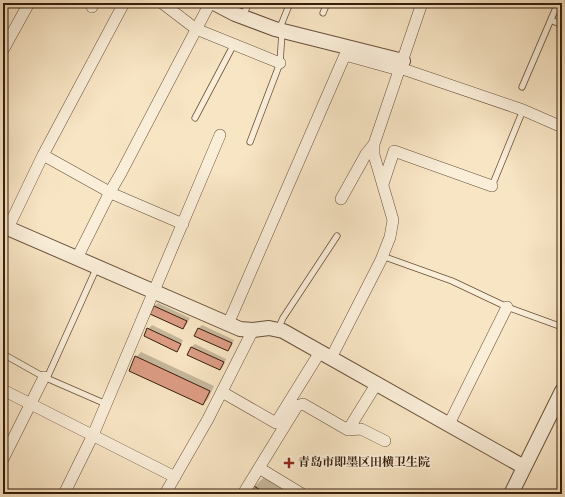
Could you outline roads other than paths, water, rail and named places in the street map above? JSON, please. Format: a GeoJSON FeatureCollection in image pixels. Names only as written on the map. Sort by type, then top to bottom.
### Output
{"type":"FeatureCollection","features":[{"type":"Feature","properties":{"kind":"street"},"geometry":{"type":"LineString","coordinates":[[3,50],[29,3]]}},
{"type":"Feature","properties":{"kind":"street"},"geometry":{"type":"LineString","coordinates":[[124,3],[6,227],[240,329],[254,330],[269,328],[283,331],[524,467]]}},
{"type":"Feature","properties":{"kind":"street"},"geometry":{"type":"LineString","coordinates":[[162,3],[196,28],[280,63]]}},
{"type":"Feature","properties":{"kind":"street"},"geometry":{"type":"LineString","coordinates":[[78,258],[110,192],[210,3]]}},
{"type":"Feature","properties":{"kind":"street"},"geometry":{"type":"LineString","coordinates":[[214,3],[281,34],[401,66],[523,110],[562,127]]}},
{"type":"Feature","properties":{"kind":"street"},"geometry":{"type":"LineString","coordinates":[[222,392],[276,423],[326,355],[382,256],[390,237],[393,220],[384,184],[374,155],[374,144],[422,3]]}},
{"type":"Feature","properties":{"kind":"street"},"geometry":{"type":"LineString","coordinates":[[228,324],[345,55],[401,66]]}},
{"type":"Feature","properties":{"kind":"street"},"geometry":{"type":"LineString","coordinates":[[64,494],[93,435],[220,135]]}},
{"type":"Feature","properties":{"kind":"street"},"geometry":{"type":"LineString","coordinates":[[342,199],[366,154],[374,144]]}},
{"type":"Feature","properties":{"kind":"street"},"geometry":{"type":"LineString","coordinates":[[384,184],[394,151],[492,186]]}},
{"type":"Feature","properties":{"kind":"street"},"geometry":{"type":"LineString","coordinates":[[43,155],[110,192],[183,224]]}},
{"type":"Feature","properties":{"kind":"street"},"geometry":{"type":"LineString","coordinates":[[449,424],[507,306]]}},
{"type":"Feature","properties":{"kind":"street"},"geometry":{"type":"LineString","coordinates":[[165,494],[222,392],[254,330]]}},
{"type":"Feature","properties":{"kind":"street"},"geometry":{"type":"LineString","coordinates":[[3,459],[45,377]]}},
{"type":"Feature","properties":{"kind":"street"},"geometry":{"type":"LineString","coordinates":[[348,430],[377,383]]}},
{"type":"Feature","properties":{"kind":"street"},"geometry":{"type":"LineString","coordinates":[[3,390],[175,477]]}},
{"type":"Feature","properties":{"kind":"street"},"geometry":{"type":"LineString","coordinates":[[511,494],[562,391]]}},
{"type":"Feature","properties":{"kind":"street"},"geometry":{"type":"LineString","coordinates":[[244,494],[297,406],[303,404],[348,430],[361,428],[385,441]]}},
{"type":"Feature","properties":{"kind":"street"},"geometry":{"type":"LineString","coordinates":[[259,468],[302,494]]}},
{"type":"Feature","properties":{"kind":"lane"},"geometry":{"type":"LineString","coordinates":[[242,17],[249,3]]}},
{"type":"Feature","properties":{"kind":"lane"},"geometry":{"type":"LineString","coordinates":[[250,142],[280,63],[281,34],[290,3]]}},
{"type":"Feature","properties":{"kind":"lane"},"geometry":{"type":"LineString","coordinates":[[323,13],[326,3]]}},
{"type":"Feature","properties":{"kind":"lane"},"geometry":{"type":"LineString","coordinates":[[522,87],[558,3]]}},
{"type":"Feature","properties":{"kind":"lane"},"geometry":{"type":"LineString","coordinates":[[550,20],[562,26]]}},
{"type":"Feature","properties":{"kind":"lane"},"geometry":{"type":"LineString","coordinates":[[195,118],[234,44]]}},
{"type":"Feature","properties":{"kind":"lane"},"geometry":{"type":"LineString","coordinates":[[492,186],[523,110]]}},
{"type":"Feature","properties":{"kind":"lane"},"geometry":{"type":"LineString","coordinates":[[278,330],[283,318],[337,236]]}},
{"type":"Feature","properties":{"kind":"lane"},"geometry":{"type":"LineString","coordinates":[[382,256],[452,280],[507,306],[562,327]]}},
{"type":"Feature","properties":{"kind":"lane"},"geometry":{"type":"LineString","coordinates":[[45,377],[98,267]]}},
{"type":"Feature","properties":{"kind":"lane"},"geometry":{"type":"LineString","coordinates":[[3,354],[45,377],[106,404]]}},
{"type":"Feature","properties":{"kind":"place","name":"青岛市即墨区田横卫生院"},"geometry":{"type":"Point","coordinates":[289,463]}}]}
